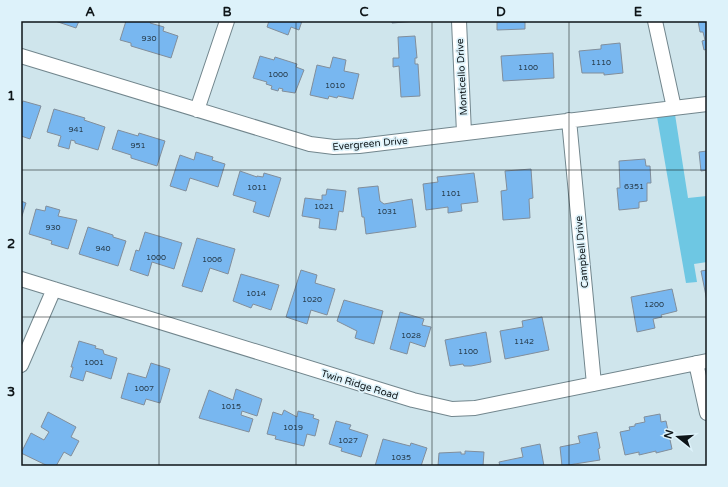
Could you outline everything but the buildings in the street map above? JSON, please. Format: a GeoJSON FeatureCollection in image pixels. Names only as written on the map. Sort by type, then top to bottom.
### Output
{"type":"FeatureCollection","features":[{"type":"Feature","properties":{"kind":"street"},"geometry":{"type":"LineString","coordinates":[[197,110],[227,21]]}},
{"type":"Feature","properties":{"kind":"street","name":"Monticello Drive"},"geometry":{"type":"LineString","coordinates":[[459,21],[464,133]]}},
{"type":"Feature","properties":{"kind":"street"},"geometry":{"type":"LineString","coordinates":[[655,21],[674,108]]}},
{"type":"Feature","properties":{"kind":"street","name":"Evergreen Drive"},"geometry":{"type":"LineString","coordinates":[[21,56],[310,144],[328,147],[359,146],[707,104]]}},
{"type":"Feature","properties":{"kind":"street","name":"Campbell Drive"},"geometry":{"type":"LineString","coordinates":[[569,120],[594,384]]}},
{"type":"Feature","properties":{"kind":"street","name":"Twin Ridge Road"},"geometry":{"type":"LineString","coordinates":[[21,279],[413,400],[452,409],[475,408],[702,362]]}},
{"type":"Feature","properties":{"kind":"street"},"geometry":{"type":"LineString","coordinates":[[21,365],[54,289]]}},
{"type":"Feature","properties":{"kind":"street"},"geometry":{"type":"LineString","coordinates":[[702,362],[707,413]]}},
{"type":"Feature","properties":{"kind":"shaded area"},"geometry":{"type":"Polygon","coordinates":[[[674,108],[688,198],[707,196],[707,262],[694,264],[697,282],[686,283],[656,111],[674,108]]]}}]}
